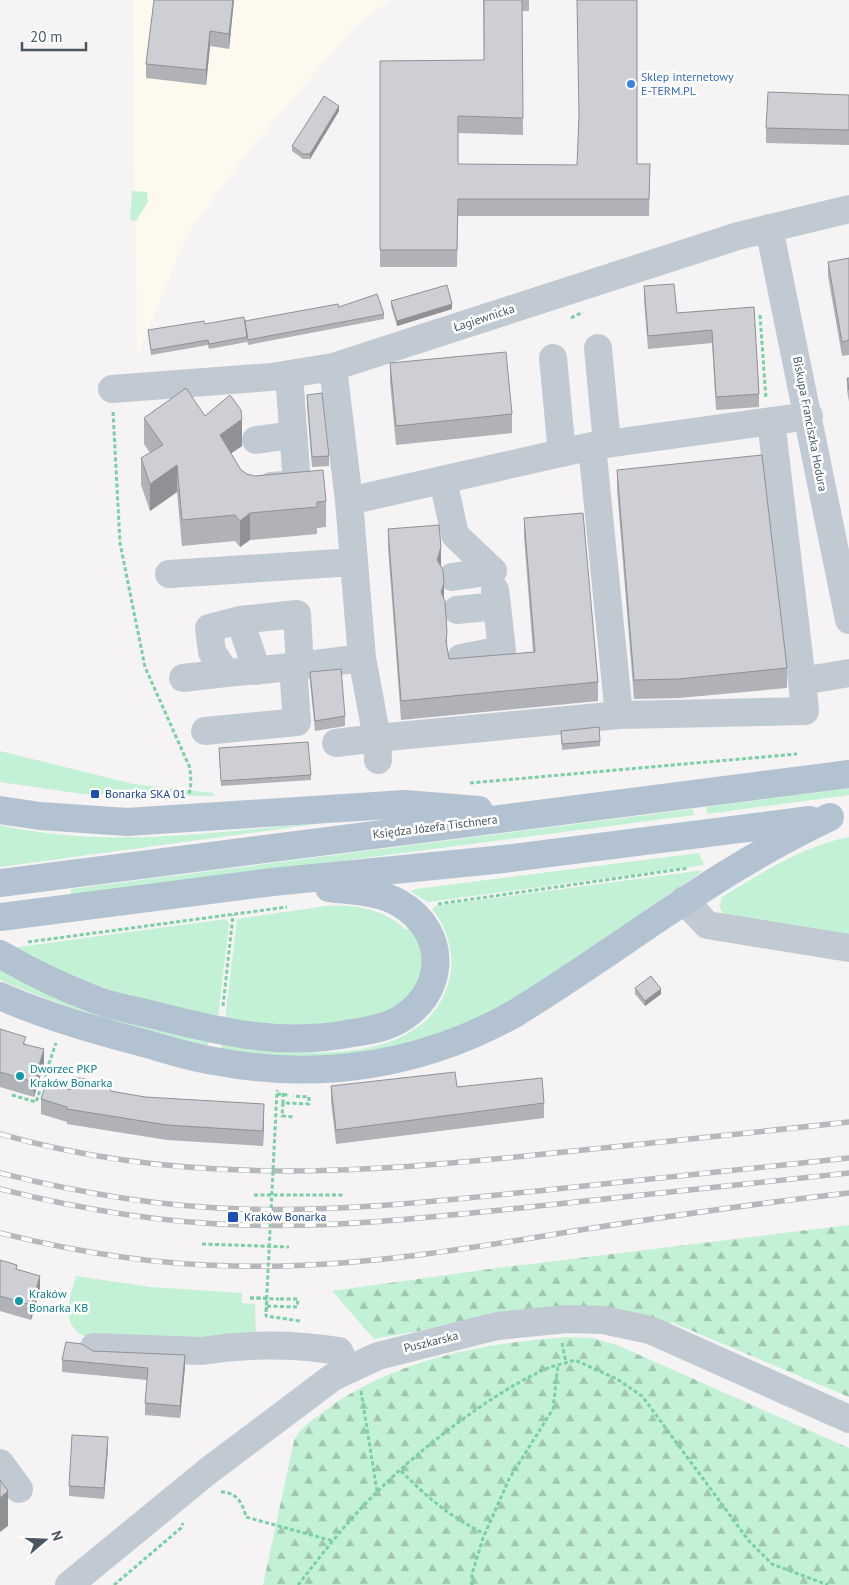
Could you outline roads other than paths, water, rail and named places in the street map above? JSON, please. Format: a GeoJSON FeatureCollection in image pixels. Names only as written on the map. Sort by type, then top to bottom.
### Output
{"type":"FeatureCollection","features":[{"type":"Feature","properties":{"kind":"main road","name":"Księdza Józefa Tischnera"},"geometry":{"type":"LineString","coordinates":[[11,882],[849,774]]}},
{"type":"Feature","properties":{"kind":"main road"},"geometry":{"type":"LineString","coordinates":[[0,810],[40,816],[127,822],[405,804],[460,808],[518,816]]}},
{"type":"Feature","properties":{"kind":"main road"},"geometry":{"type":"LineString","coordinates":[[0,917],[273,882],[495,860],[844,816]]}},
{"type":"Feature","properties":{"kind":"main road"},"geometry":{"type":"LineString","coordinates":[[0,996],[81,1026],[213,1061],[282,1070],[355,1068],[420,1054],[490,1028],[559,986],[726,873],[797,833],[844,816]]}},
{"type":"Feature","properties":{"kind":"main road"},"geometry":{"type":"LineString","coordinates":[[10,949],[35,974],[98,1001],[220,1032],[253,1037],[320,1038],[373,1029],[406,1016],[422,1001],[433,982],[435,958],[430,936],[423,924],[409,910],[378,895],[273,882]]}},
{"type":"Feature","properties":{"kind":"street","name":"Łagiewnicka"},"geometry":{"type":"LineString","coordinates":[[112,389],[289,374],[333,367],[769,228],[849,209]]}},
{"type":"Feature","properties":{"kind":"street","name":"Biskupa Franciszka Hodura"},"geometry":{"type":"LineString","coordinates":[[769,228],[809,416],[842,549],[849,620]]}},
{"type":"Feature","properties":{"kind":"street"},"geometry":{"type":"LineString","coordinates":[[598,348],[600,446],[619,715]]}},
{"type":"Feature","properties":{"kind":"street"},"geometry":{"type":"LineString","coordinates":[[553,358],[562,453]]}},
{"type":"Feature","properties":{"kind":"street"},"geometry":{"type":"LineString","coordinates":[[333,367],[349,501],[362,658],[377,749]]}},
{"type":"Feature","properties":{"kind":"street"},"geometry":{"type":"LineString","coordinates":[[289,374],[297,484]]}},
{"type":"Feature","properties":{"kind":"street"},"geometry":{"type":"LineString","coordinates":[[349,501],[562,453],[769,415],[809,416]]}},
{"type":"Feature","properties":{"kind":"street"},"geometry":{"type":"LineString","coordinates":[[336,743],[377,749],[619,715],[805,711],[769,415]]}},
{"type":"Feature","properties":{"kind":"street"},"geometry":{"type":"LineString","coordinates":[[256,440],[293,435]]}},
{"type":"Feature","properties":{"kind":"street"},"geometry":{"type":"LineString","coordinates":[[443,480],[455,536],[493,571],[502,650],[461,658]]}},
{"type":"Feature","properties":{"kind":"street"},"geometry":{"type":"LineString","coordinates":[[254,487],[326,481]]}},
{"type":"Feature","properties":{"kind":"street"},"geometry":{"type":"LineString","coordinates":[[169,574],[354,562]]}},
{"type":"Feature","properties":{"kind":"street"},"geometry":{"type":"LineString","coordinates":[[452,577],[493,571]]}},
{"type":"Feature","properties":{"kind":"street"},"geometry":{"type":"LineString","coordinates":[[457,610],[497,606]]}},
{"type":"Feature","properties":{"kind":"street"},"geometry":{"type":"LineString","coordinates":[[205,731],[297,722],[297,614],[240,620],[209,628],[212,652],[226,673]]}},
{"type":"Feature","properties":{"kind":"street"},"geometry":{"type":"LineString","coordinates":[[240,620],[257,671]]}},
{"type":"Feature","properties":{"kind":"street"},"geometry":{"type":"LineString","coordinates":[[183,678],[297,667],[362,658]]}},
{"type":"Feature","properties":{"kind":"street"},"geometry":{"type":"LineString","coordinates":[[802,681],[849,674]]}},
{"type":"Feature","properties":{"kind":"street"},"geometry":{"type":"LineString","coordinates":[[684,900],[707,925],[849,948]]}},
{"type":"Feature","properties":{"kind":"street","name":"Puszkarska"},"geometry":{"type":"LineString","coordinates":[[69,1585],[208,1471],[305,1396],[353,1377],[400,1349],[496,1326],[549,1319],[603,1320],[650,1330],[849,1419]]}},
{"type":"Feature","properties":{"kind":"street"},"geometry":{"type":"LineString","coordinates":[[94,1347],[201,1351],[217,1348],[310,1346],[339,1351],[353,1377]]}},
{"type":"Feature","properties":{"kind":"street"},"geometry":{"type":"LineString","coordinates":[[0,1463],[19,1489]]}},
{"type":"Feature","properties":{"kind":"railway"},"geometry":{"type":"LineString","coordinates":[[0,1134],[69,1151],[138,1162],[207,1169],[276,1171],[414,1166],[849,1122]]}},
{"type":"Feature","properties":{"kind":"railway"},"geometry":{"type":"LineString","coordinates":[[0,1173],[90,1193],[150,1202],[211,1208],[316,1209],[463,1198],[849,1158]]}},
{"type":"Feature","properties":{"kind":"railway"},"geometry":{"type":"LineString","coordinates":[[0,1189],[90,1209],[150,1218],[211,1224],[314,1225],[386,1221],[849,1173]]}},
{"type":"Feature","properties":{"kind":"railway"},"geometry":{"type":"LineString","coordinates":[[0,1233],[87,1252],[175,1263],[234,1266],[321,1264],[451,1251],[681,1215],[849,1193]]}},
{"type":"Feature","properties":{"kind":"place","name":"Sklep internetowy E-TERM.PL"},"geometry":{"type":"Point","coordinates":[631,84]}},
{"type":"Feature","properties":{"kind":"place","name":"Bonarka SKA 01"},"geometry":{"type":"Point","coordinates":[95,794]}},
{"type":"Feature","properties":{"kind":"place","name":"Dworzec PKP Kraków Bonarka"},"geometry":{"type":"Point","coordinates":[20,1076]}},
{"type":"Feature","properties":{"kind":"place","name":"Kraków Bonarka"},"geometry":{"type":"Point","coordinates":[233,1217]}},
{"type":"Feature","properties":{"kind":"place","name":"Kraków Bonarka KB"},"geometry":{"type":"Point","coordinates":[19,1301]}}]}
